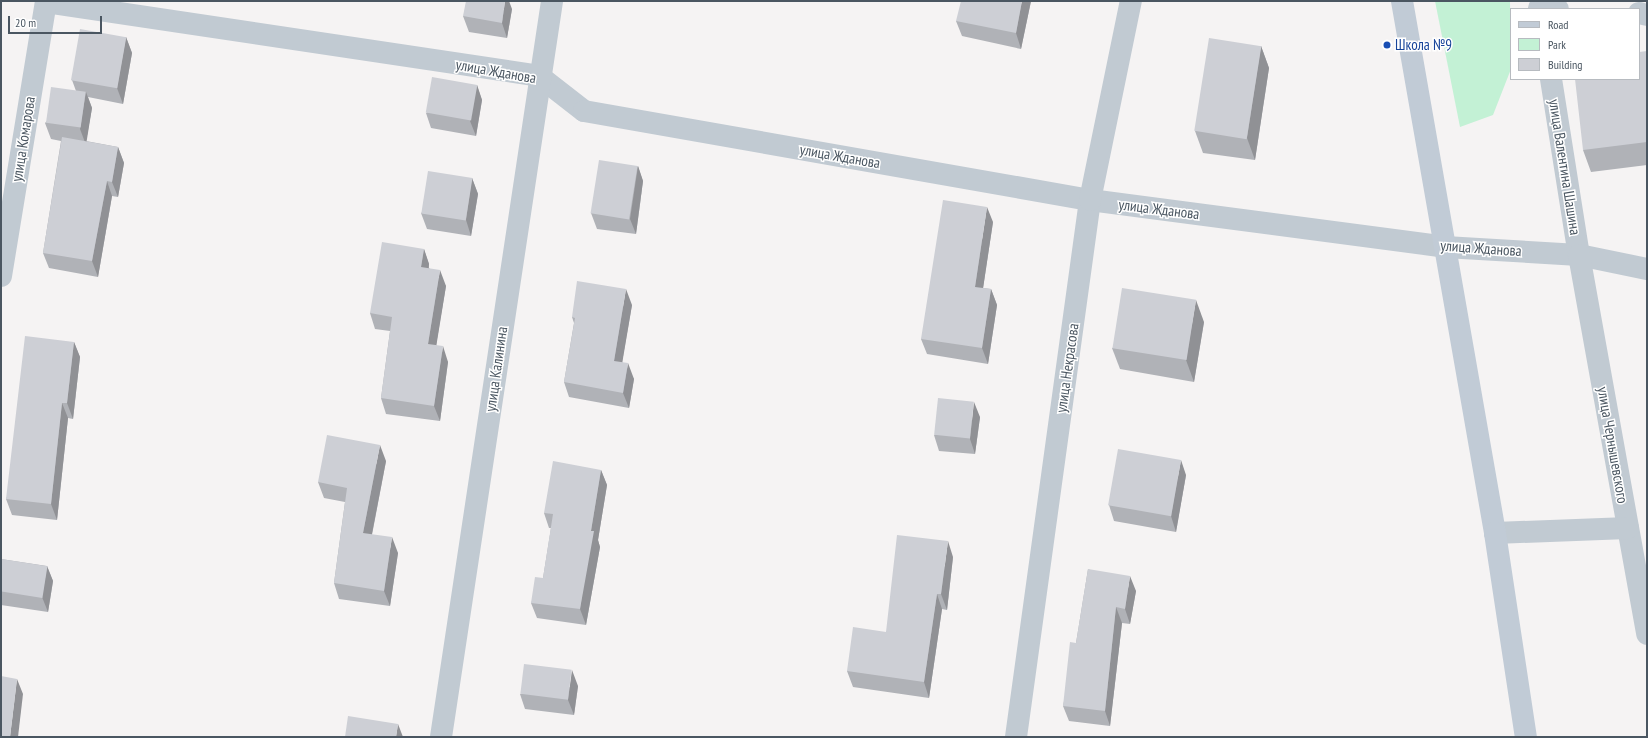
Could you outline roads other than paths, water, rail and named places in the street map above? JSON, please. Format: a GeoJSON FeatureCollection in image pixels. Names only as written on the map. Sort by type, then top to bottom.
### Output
{"type":"FeatureCollection","features":[{"type":"Feature","properties":{"kind":"street","name":"улица Калинина"},"geometry":{"type":"LineString","coordinates":[[441,737],[539,76],[552,1]]}},
{"type":"Feature","properties":{"kind":"street","name":"улица Некрасова"},"geometry":{"type":"LineString","coordinates":[[1016,737],[1090,200],[1131,1]]}},
{"type":"Feature","properties":{"kind":"street"},"geometry":{"type":"LineString","coordinates":[[1402,1],[1495,533],[1526,737]]}},
{"type":"Feature","properties":{"kind":"street","name":"улица Жданова"},"geometry":{"type":"LineString","coordinates":[[46,2],[539,76],[584,111],[1090,200],[1445,247],[1579,255],[1647,269]]}},
{"type":"Feature","properties":{"kind":"street","name":"улица Комарова"},"geometry":{"type":"LineString","coordinates":[[1,276],[46,2]]}},
{"type":"Feature","properties":{"kind":"street","name":"улица Валентина Шашина"},"geometry":{"type":"LineString","coordinates":[[1551,80],[1579,255]]}},
{"type":"Feature","properties":{"kind":"street","name":"улица Чернышевского"},"geometry":{"type":"LineString","coordinates":[[1579,255],[1647,634]]}},
{"type":"Feature","properties":{"kind":"street"},"geometry":{"type":"LineString","coordinates":[[1495,533],[1628,528]]}},
{"type":"Feature","properties":{"kind":"place","name":"Школа №9"},"geometry":{"type":"Point","coordinates":[1387,45]}}]}
